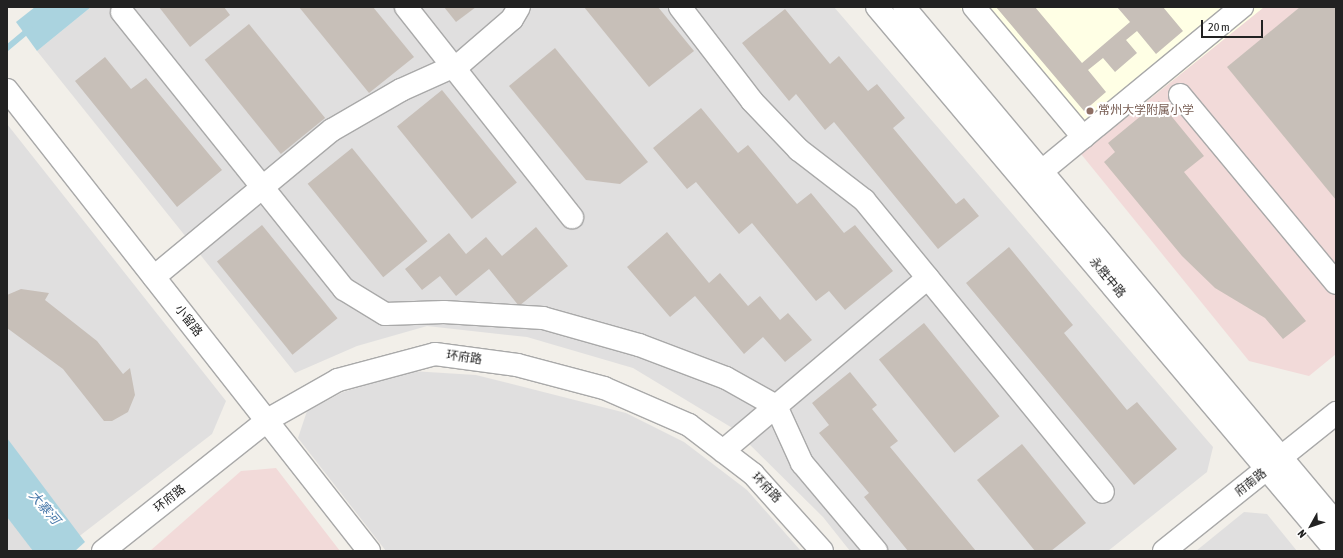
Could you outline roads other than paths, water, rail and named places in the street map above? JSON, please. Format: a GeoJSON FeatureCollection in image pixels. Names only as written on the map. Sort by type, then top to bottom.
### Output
{"type":"FeatureCollection","features":[{"type":"Feature","properties":{"kind":"street"},"geometry":{"type":"LineString","coordinates":[[406,7],[572,217]]}},
{"type":"Feature","properties":{"kind":"street"},"geometry":{"type":"LineString","coordinates":[[154,277],[332,130],[401,90],[453,67],[512,19],[519,7]]}},
{"type":"Feature","properties":{"kind":"street"},"geometry":{"type":"LineString","coordinates":[[680,7],[752,102],[799,150],[864,200],[1103,492]]}},
{"type":"Feature","properties":{"kind":"street","name":"永胜中路"},"geometry":{"type":"LineString","coordinates":[[877,7],[1276,463],[1336,523]]}},
{"type":"Feature","properties":{"kind":"street","name":"永胜中路"},"geometry":{"type":"LineString","coordinates":[[904,7],[1042,171],[1276,463],[1336,551]]}},
{"type":"Feature","properties":{"kind":"street"},"geometry":{"type":"LineString","coordinates":[[974,7],[1083,137]]}},
{"type":"Feature","properties":{"kind":"street"},"geometry":{"type":"LineString","coordinates":[[1042,171],[1242,7]]}},
{"type":"Feature","properties":{"kind":"street"},"geometry":{"type":"LineString","coordinates":[[122,12],[344,289],[385,314],[444,312],[542,318],[639,345],[726,378],[776,406],[802,463],[876,551]]}},
{"type":"Feature","properties":{"kind":"street","name":"小留路"},"geometry":{"type":"LineString","coordinates":[[7,90],[369,551]]}},
{"type":"Feature","properties":{"kind":"street"},"geometry":{"type":"LineString","coordinates":[[1180,95],[1336,283]]}},
{"type":"Feature","properties":{"kind":"street"},"geometry":{"type":"LineString","coordinates":[[723,451],[928,278]]}},
{"type":"Feature","properties":{"kind":"street","name":"环府路"},"geometry":{"type":"LineString","coordinates":[[103,551],[266,421],[338,380],[435,354],[517,365],[604,388],[689,425],[753,474],[822,551]]}},
{"type":"Feature","properties":{"kind":"street","name":"府南路"},"geometry":{"type":"LineString","coordinates":[[1164,551],[1276,463],[1336,413]]}},
{"type":"Feature","properties":{"kind":"water"},"geometry":{"type":"Polygon","coordinates":[[[35,7],[91,7],[37,51],[16,22],[35,7]]]}},
{"type":"Feature","properties":{"kind":"water"},"geometry":{"type":"Polygon","coordinates":[[[7,438],[85,542],[75,551],[33,551],[7,517],[7,438]]]}},
{"type":"Feature","properties":{"kind":"waterway","name":"大寨河"},"geometry":{"type":"LineString","coordinates":[[7,48],[30,29]]}},
{"type":"Feature","properties":{"kind":"place","name":"常州大学附属小学"},"geometry":{"type":"Point","coordinates":[1090,111]}}]}
